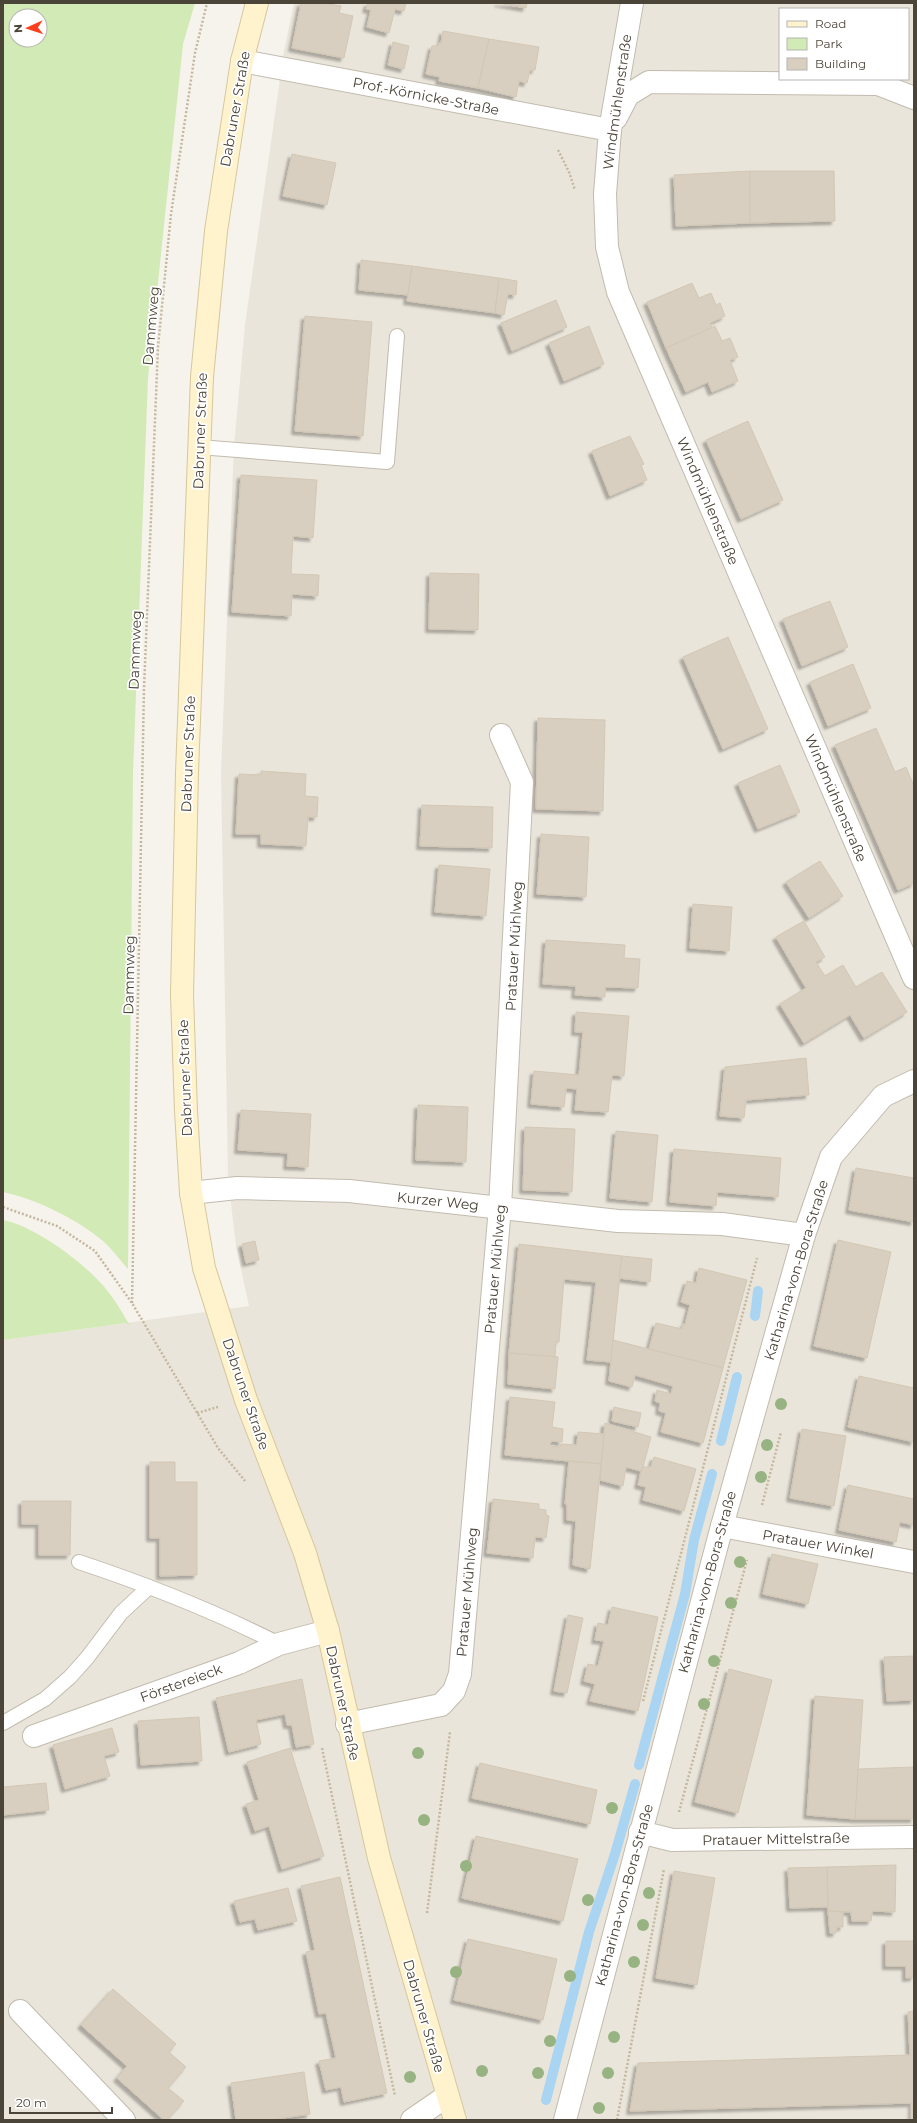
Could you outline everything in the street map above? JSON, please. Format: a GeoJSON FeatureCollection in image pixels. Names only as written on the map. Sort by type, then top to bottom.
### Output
{"type":"FeatureCollection","features":[{"type":"Feature","properties":{"kind":"street","name":"Dabruner Straße"},"geometry":{"type":"LineString","coordinates":[[257,3],[242,61],[216,231],[202,377],[187,773],[182,995],[186,1112],[191,1193],[204,1268],[246,1400],[305,1553],[328,1631],[347,1724],[379,1858],[455,2120]]}},
{"type":"Feature","properties":{"kind":"street","name":"Windmühlenstraße"},"geometry":{"type":"LineString","coordinates":[[632,3],[610,130],[605,194],[607,247],[618,292],[914,978]]}},
{"type":"Feature","properties":{"kind":"street","name":"Prof.-Körnicke-Straße"},"geometry":{"type":"LineString","coordinates":[[242,61],[610,130]]}},
{"type":"Feature","properties":{"kind":"street"},"geometry":{"type":"LineString","coordinates":[[610,130],[628,95],[649,82],[878,84],[914,98]]}},
{"type":"Feature","properties":{"kind":"street","name":"Pratauer Mühlweg"},"geometry":{"type":"LineString","coordinates":[[347,1724],[441,1705],[454,1691],[460,1674],[500,1207],[522,782],[501,735]]}},
{"type":"Feature","properties":{"kind":"street","name":"Katharina-von-Bora-Straße"},"geometry":{"type":"LineString","coordinates":[[565,2120],[722,1526],[804,1235],[831,1157],[883,1096],[914,1081]]}},
{"type":"Feature","properties":{"kind":"street","name":"Kurzer Weg"},"geometry":{"type":"LineString","coordinates":[[191,1193],[237,1188],[349,1191],[618,1221],[722,1224],[804,1235]]}},
{"type":"Feature","properties":{"kind":"street","name":"Pratauer Winkel"},"geometry":{"type":"LineString","coordinates":[[722,1526],[914,1562]]}},
{"type":"Feature","properties":{"kind":"street","name":"Förstereieck"},"geometry":{"type":"LineString","coordinates":[[34,1736],[239,1663],[279,1644],[328,1631]]}},
{"type":"Feature","properties":{"kind":"street","name":"Pratauer Mittelstraße"},"geometry":{"type":"LineString","coordinates":[[640,1832],[672,1840],[914,1837]]}},
{"type":"Feature","properties":{"kind":"street"},"geometry":{"type":"LineString","coordinates":[[20,2011],[124,2120]]}},
{"type":"Feature","properties":{"kind":"street"},"geometry":{"type":"LineString","coordinates":[[412,2120],[447,2096]]}},
{"type":"Feature","properties":{"kind":"lane"},"geometry":{"type":"LineString","coordinates":[[199,447],[387,462],[397,336]]}},
{"type":"Feature","properties":{"kind":"lane"},"geometry":{"type":"LineString","coordinates":[[79,1562],[149,1587],[229,1619],[279,1644]]}},
{"type":"Feature","properties":{"kind":"lane"},"geometry":{"type":"LineString","coordinates":[[3,1723],[45,1699],[70,1677],[87,1658],[121,1613],[149,1587]]}},
{"type":"Feature","properties":{"kind":"path","name":"Dammweg"},"geometry":{"type":"LineString","coordinates":[[132,1303],[144,689],[158,347],[171,214],[195,53],[207,3]]}},
{"type":"Feature","properties":{"kind":"path"},"geometry":{"type":"LineString","coordinates":[[556,148],[569,172],[576,193]]}},
{"type":"Feature","properties":{"kind":"path"},"geometry":{"type":"LineString","coordinates":[[3,1207],[57,1226],[95,1251],[132,1303],[218,1448],[247,1483]]}},
{"type":"Feature","properties":{"kind":"path"},"geometry":{"type":"LineString","coordinates":[[643,1702],[764,1230]]}},
{"type":"Feature","properties":{"kind":"path"},"geometry":{"type":"LineString","coordinates":[[617,2120],[664,1869],[782,1426]]}},
{"type":"Feature","properties":{"kind":"path"},"geometry":{"type":"LineString","coordinates":[[426,1916],[454,1691]]}},
{"type":"Feature","properties":{"kind":"path"},"geometry":{"type":"LineString","coordinates":[[322,1747],[396,2101]]}},
{"type":"Feature","properties":{"kind":"shaded area"},"geometry":{"type":"Polygon","coordinates":[[[294,3],[914,3],[914,2120],[3,2120],[3,1340],[249,1306],[236,1246],[228,1178],[221,772],[234,446],[245,325],[284,51],[294,3]]]}},
{"type":"Feature","properties":{"kind":"green space"},"geometry":{"type":"Polygon","coordinates":[[[3,3],[195,3],[183,44],[148,378],[133,774],[128,1269],[103,1241],[81,1225],[56,1211],[16,1195],[3,1192],[3,3]]]}},
{"type":"Feature","properties":{"kind":"green space"},"geometry":{"type":"Polygon","coordinates":[[[3,1220],[26,1228],[52,1242],[85,1268],[105,1287],[130,1326],[126,1323],[3,1340],[3,1220]]]}},
{"type":"Feature","properties":{"kind":"building"},"geometry":{"type":"Polygon","coordinates":[[[301,3],[323,3],[341,6],[339,13],[353,16],[344,58],[292,48],[301,3]]]}},
{"type":"Feature","properties":{"kind":"building"},"geometry":{"type":"Polygon","coordinates":[[[368,3],[406,3],[404,11],[395,9],[389,33],[367,27],[371,10],[366,9],[368,3]]]}},
{"type":"Feature","properties":{"kind":"building"},"geometry":{"type":"Polygon","coordinates":[[[498,3],[527,3],[526,8],[498,3]]]}},
{"type":"Feature","properties":{"kind":"building"},"geometry":{"type":"Polygon","coordinates":[[[443,31],[489,39],[478,88],[439,81],[440,77],[426,74],[432,46],[438,46],[439,43],[441,43],[443,31]]]}},
{"type":"Feature","properties":{"kind":"building"},"geometry":{"type":"Polygon","coordinates":[[[489,39],[539,47],[535,70],[530,70],[527,83],[519,81],[516,97],[478,88],[489,39]]]}},
{"type":"Feature","properties":{"kind":"building"},"geometry":{"type":"Polygon","coordinates":[[[393,42],[409,46],[404,69],[388,65],[393,42]]]}},
{"type":"Feature","properties":{"kind":"building"},"geometry":{"type":"Polygon","coordinates":[[[292,154],[336,163],[327,205],[283,196],[292,154]]]}},
{"type":"Feature","properties":{"kind":"building"},"geometry":{"type":"Polygon","coordinates":[[[750,171],[750,223],[676,226],[674,175],[750,171]]]}},
{"type":"Feature","properties":{"kind":"building"},"geometry":{"type":"Polygon","coordinates":[[[750,171],[834,171],[835,221],[750,223],[750,171]]]}},
{"type":"Feature","properties":{"kind":"building"},"geometry":{"type":"Polygon","coordinates":[[[361,260],[412,266],[408,295],[359,290],[361,260]]]}},
{"type":"Feature","properties":{"kind":"building"},"geometry":{"type":"Polygon","coordinates":[[[412,266],[499,278],[495,313],[407,301],[412,266]]]}},
{"type":"Feature","properties":{"kind":"building"},"geometry":{"type":"Polygon","coordinates":[[[499,278],[517,281],[516,295],[508,294],[504,315],[495,313],[499,278]]]}},
{"type":"Feature","properties":{"kind":"building"},"geometry":{"type":"Polygon","coordinates":[[[692,283],[699,298],[711,293],[716,305],[720,303],[725,316],[710,323],[712,328],[666,348],[647,302],[692,283]]]}},
{"type":"Feature","properties":{"kind":"building"},"geometry":{"type":"Polygon","coordinates":[[[556,300],[567,327],[512,351],[501,323],[556,300]]]}},
{"type":"Feature","properties":{"kind":"building"},"geometry":{"type":"Polygon","coordinates":[[[305,316],[372,322],[363,436],[295,431],[305,316]]]}},
{"type":"Feature","properties":{"kind":"building"},"geometry":{"type":"Polygon","coordinates":[[[589,326],[604,364],[564,381],[549,343],[589,326]]]}},
{"type":"Feature","properties":{"kind":"building"},"geometry":{"type":"Polygon","coordinates":[[[715,326],[722,341],[730,338],[738,357],[730,360],[738,381],[712,392],[708,382],[686,392],[666,348],[715,326]]]}},
{"type":"Feature","properties":{"kind":"building"},"geometry":{"type":"Polygon","coordinates":[[[748,421],[783,500],[741,519],[706,440],[748,421]]]}},
{"type":"Feature","properties":{"kind":"building"},"geometry":{"type":"Polygon","coordinates":[[[630,436],[644,464],[641,465],[647,480],[610,496],[592,451],[630,436]]]}},
{"type":"Feature","properties":{"kind":"building"},"geometry":{"type":"Polygon","coordinates":[[[241,475],[317,480],[313,538],[293,536],[291,574],[319,575],[318,596],[292,594],[291,616],[232,612],[241,475]]]}},
{"type":"Feature","properties":{"kind":"building"},"geometry":{"type":"Polygon","coordinates":[[[430,573],[479,574],[478,630],[429,629],[430,573]]]}},
{"type":"Feature","properties":{"kind":"building"},"geometry":{"type":"Polygon","coordinates":[[[830,601],[848,647],[802,666],[783,619],[830,601]]]}},
{"type":"Feature","properties":{"kind":"building"},"geometry":{"type":"Polygon","coordinates":[[[728,637],[768,729],[723,749],[683,657],[728,637]]]}},
{"type":"Feature","properties":{"kind":"building"},"geometry":{"type":"Polygon","coordinates":[[[853,664],[871,708],[828,726],[810,682],[853,664]]]}},
{"type":"Feature","properties":{"kind":"building"},"geometry":{"type":"Polygon","coordinates":[[[538,718],[605,720],[603,811],[536,809],[538,718]]]}},
{"type":"Feature","properties":{"kind":"building"},"geometry":{"type":"Polygon","coordinates":[[[876,728],[895,772],[906,767],[914,786],[914,883],[898,890],[835,745],[876,728]]]}},
{"type":"Feature","properties":{"kind":"building"},"geometry":{"type":"Polygon","coordinates":[[[780,765],[800,812],[758,829],[738,783],[780,765]]]}},
{"type":"Feature","properties":{"kind":"building"},"geometry":{"type":"Polygon","coordinates":[[[261,771],[306,774],[305,796],[318,797],[317,817],[308,817],[306,846],[261,844],[261,834],[236,834],[239,774],[261,775],[261,771]]]}},
{"type":"Feature","properties":{"kind":"building"},"geometry":{"type":"Polygon","coordinates":[[[422,805],[493,807],[492,848],[420,846],[422,805]]]}},
{"type":"Feature","properties":{"kind":"building"},"geometry":{"type":"Polygon","coordinates":[[[541,834],[589,837],[586,897],[537,894],[541,834]]]}},
{"type":"Feature","properties":{"kind":"building"},"geometry":{"type":"Polygon","coordinates":[[[820,861],[843,896],[809,918],[786,882],[820,861]]]}},
{"type":"Feature","properties":{"kind":"building"},"geometry":{"type":"Polygon","coordinates":[[[439,865],[490,869],[486,916],[435,912],[439,865]]]}},
{"type":"Feature","properties":{"kind":"building"},"geometry":{"type":"Polygon","coordinates":[[[693,904],[732,907],[729,951],[690,948],[693,904]]]}},
{"type":"Feature","properties":{"kind":"building"},"geometry":{"type":"Polygon","coordinates":[[[804,921],[825,957],[816,962],[825,976],[843,965],[856,987],[882,972],[907,1012],[864,1038],[850,1015],[804,1043],[780,1004],[806,988],[776,937],[804,921]]]}},
{"type":"Feature","properties":{"kind":"building"},"geometry":{"type":"Polygon","coordinates":[[[546,940],[625,945],[624,958],[640,959],[638,988],[605,987],[605,997],[575,995],[576,986],[543,984],[546,940]]]}},
{"type":"Feature","properties":{"kind":"building"},"geometry":{"type":"Polygon","coordinates":[[[576,1012],[629,1016],[624,1076],[612,1075],[608,1112],[575,1110],[577,1089],[566,1088],[564,1107],[531,1104],[534,1071],[579,1075],[583,1032],[575,1032],[576,1012]]]}},
{"type":"Feature","properties":{"kind":"building"},"geometry":{"type":"Polygon","coordinates":[[[806,1058],[809,1095],[746,1100],[744,1118],[720,1116],[725,1067],[806,1058]]]}},
{"type":"Feature","properties":{"kind":"building"},"geometry":{"type":"Polygon","coordinates":[[[418,1105],[468,1107],[466,1162],[416,1160],[418,1105]]]}},
{"type":"Feature","properties":{"kind":"building"},"geometry":{"type":"Polygon","coordinates":[[[241,1110],[311,1114],[308,1167],[287,1166],[288,1153],[238,1150],[241,1110]]]}},
{"type":"Feature","properties":{"kind":"building"},"geometry":{"type":"Polygon","coordinates":[[[525,1127],[575,1129],[572,1192],[523,1190],[525,1127]]]}},
{"type":"Feature","properties":{"kind":"building"},"geometry":{"type":"Polygon","coordinates":[[[616,1131],[658,1135],[652,1202],[610,1198],[616,1131]]]}},
{"type":"Feature","properties":{"kind":"building"},"geometry":{"type":"Polygon","coordinates":[[[674,1149],[781,1158],[778,1197],[717,1192],[716,1206],[670,1202],[674,1149]]]}},
{"type":"Feature","properties":{"kind":"building"},"geometry":{"type":"Polygon","coordinates":[[[856,1168],[914,1178],[914,1222],[849,1210],[856,1168]]]}},
{"type":"Feature","properties":{"kind":"building"},"geometry":{"type":"Polygon","coordinates":[[[838,1240],[891,1252],[867,1358],[814,1346],[838,1240]]]}},
{"type":"Feature","properties":{"kind":"building"},"geometry":{"type":"Polygon","coordinates":[[[255,1241],[259,1260],[246,1263],[242,1244],[255,1241]]]}},
{"type":"Feature","properties":{"kind":"building"},"geometry":{"type":"Polygon","coordinates":[[[519,1244],[622,1256],[611,1362],[587,1360],[596,1282],[564,1279],[559,1342],[556,1342],[555,1357],[509,1353],[519,1244]]]}},
{"type":"Feature","properties":{"kind":"building"},"geometry":{"type":"Polygon","coordinates":[[[622,1256],[652,1259],[650,1282],[619,1278],[622,1256]]]}},
{"type":"Feature","properties":{"kind":"building"},"geometry":{"type":"Polygon","coordinates":[[[699,1268],[747,1280],[723,1368],[649,1349],[656,1323],[682,1329],[683,1324],[685,1325],[690,1305],[681,1302],[687,1281],[696,1283],[699,1268]]]}},
{"type":"Feature","properties":{"kind":"building"},"geometry":{"type":"Polygon","coordinates":[[[613,1340],[723,1368],[703,1443],[661,1432],[666,1413],[659,1411],[660,1403],[655,1401],[657,1390],[671,1394],[673,1386],[635,1375],[632,1387],[609,1381],[613,1340]]]}},
{"type":"Feature","properties":{"kind":"building"},"geometry":{"type":"Polygon","coordinates":[[[509,1353],[558,1357],[555,1389],[508,1384],[509,1353]]]}},
{"type":"Feature","properties":{"kind":"building"},"geometry":{"type":"Polygon","coordinates":[[[859,1376],[914,1388],[914,1442],[848,1427],[859,1376]]]}},
{"type":"Feature","properties":{"kind":"building"},"geometry":{"type":"Polygon","coordinates":[[[510,1397],[555,1402],[552,1427],[563,1429],[562,1442],[551,1441],[550,1446],[560,1447],[561,1444],[577,1445],[578,1432],[604,1434],[601,1464],[505,1455],[510,1397]]]}},
{"type":"Feature","properties":{"kind":"building"},"geometry":{"type":"Polygon","coordinates":[[[614,1407],[641,1413],[638,1427],[612,1421],[614,1407]]]}},
{"type":"Feature","properties":{"kind":"building"},"geometry":{"type":"Polygon","coordinates":[[[605,1423],[651,1437],[641,1471],[626,1467],[623,1486],[600,1480],[605,1423]]]}},
{"type":"Feature","properties":{"kind":"building"},"geometry":{"type":"Polygon","coordinates":[[[802,1429],[846,1436],[834,1506],[790,1498],[802,1429]]]}},
{"type":"Feature","properties":{"kind":"building"},"geometry":{"type":"Polygon","coordinates":[[[654,1457],[696,1469],[684,1511],[643,1500],[646,1487],[638,1485],[641,1471],[643,1467],[651,1467],[654,1457]]]}},
{"type":"Feature","properties":{"kind":"building"},"geometry":{"type":"Polygon","coordinates":[[[569,1461],[601,1464],[590,1569],[573,1565],[576,1521],[567,1520],[567,1504],[565,1504],[569,1461]]]}},
{"type":"Feature","properties":{"kind":"building"},"geometry":{"type":"Polygon","coordinates":[[[150,1462],[175,1462],[175,1482],[197,1482],[197,1575],[160,1576],[160,1538],[150,1538],[150,1462]]]}},
{"type":"Feature","properties":{"kind":"building"},"geometry":{"type":"Polygon","coordinates":[[[848,1485],[914,1499],[914,1525],[900,1522],[896,1542],[839,1530],[848,1485]]]}},
{"type":"Feature","properties":{"kind":"building"},"geometry":{"type":"Polygon","coordinates":[[[493,1499],[539,1504],[539,1509],[546,1510],[546,1515],[549,1516],[546,1538],[535,1537],[533,1558],[487,1553],[493,1499]]]}},
{"type":"Feature","properties":{"kind":"building"},"geometry":{"type":"Polygon","coordinates":[[[22,1501],[71,1501],[70,1555],[39,1555],[39,1524],[22,1524],[22,1501]]]}},
{"type":"Feature","properties":{"kind":"building"},"geometry":{"type":"Polygon","coordinates":[[[772,1554],[818,1564],[808,1604],[763,1594],[772,1554]]]}},
{"type":"Feature","properties":{"kind":"building"},"geometry":{"type":"Polygon","coordinates":[[[612,1607],[658,1617],[638,1711],[590,1701],[595,1684],[584,1681],[588,1664],[598,1666],[604,1641],[595,1640],[598,1623],[608,1625],[612,1607]]]}},
{"type":"Feature","properties":{"kind":"building"},"geometry":{"type":"Polygon","coordinates":[[[568,1615],[583,1618],[567,1693],[554,1691],[568,1615]]]}},
{"type":"Feature","properties":{"kind":"building"},"geometry":{"type":"Polygon","coordinates":[[[914,1656],[914,1700],[887,1701],[884,1657],[914,1656]]]}},
{"type":"Feature","properties":{"kind":"building"},"geometry":{"type":"Polygon","coordinates":[[[729,1669],[772,1680],[738,1813],[695,1802],[729,1669]]]}},
{"type":"Feature","properties":{"kind":"building"},"geometry":{"type":"Polygon","coordinates":[[[302,1679],[314,1744],[296,1747],[292,1725],[287,1725],[285,1714],[256,1720],[261,1744],[229,1752],[216,1698],[302,1679]]]}},
{"type":"Feature","properties":{"kind":"building"},"geometry":{"type":"Polygon","coordinates":[[[815,1696],[863,1700],[855,1819],[807,1815],[815,1696]]]}},
{"type":"Feature","properties":{"kind":"building"},"geometry":{"type":"Polygon","coordinates":[[[199,1717],[202,1761],[141,1765],[138,1721],[199,1717]]]}},
{"type":"Feature","properties":{"kind":"building"},"geometry":{"type":"Polygon","coordinates":[[[112,1728],[119,1752],[104,1756],[110,1776],[65,1789],[53,1745],[112,1728]]]}},
{"type":"Feature","properties":{"kind":"building"},"geometry":{"type":"Polygon","coordinates":[[[290,1748],[324,1856],[282,1869],[269,1826],[255,1831],[246,1804],[259,1800],[247,1762],[290,1748]]]}},
{"type":"Feature","properties":{"kind":"building"},"geometry":{"type":"Polygon","coordinates":[[[480,1763],[597,1790],[590,1824],[472,1798],[480,1763]]]}},
{"type":"Feature","properties":{"kind":"building"},"geometry":{"type":"Polygon","coordinates":[[[914,1767],[914,1819],[855,1819],[858,1769],[914,1767]]]}},
{"type":"Feature","properties":{"kind":"building"},"geometry":{"type":"Polygon","coordinates":[[[46,1783],[49,1810],[3,1815],[3,1787],[46,1783]]]}},
{"type":"Feature","properties":{"kind":"building"},"geometry":{"type":"Polygon","coordinates":[[[476,1836],[578,1859],[563,1921],[462,1898],[476,1836]]]}},
{"type":"Feature","properties":{"kind":"building"},"geometry":{"type":"Polygon","coordinates":[[[896,1865],[895,1912],[872,1911],[871,1921],[852,1921],[851,1912],[828,1911],[827,1867],[896,1865]]]}},
{"type":"Feature","properties":{"kind":"building"},"geometry":{"type":"Polygon","coordinates":[[[827,1867],[828,1907],[790,1908],[788,1868],[827,1867]]]}},
{"type":"Feature","properties":{"kind":"building"},"geometry":{"type":"Polygon","coordinates":[[[674,1871],[715,1878],[697,1985],[656,1978],[674,1871]]]}},
{"type":"Feature","properties":{"kind":"building"},"geometry":{"type":"Polygon","coordinates":[[[340,1877],[387,2093],[344,2102],[341,2087],[326,2090],[319,2061],[336,2058],[326,2013],[319,2014],[306,1952],[315,1950],[301,1886],[340,1877]]]}},
{"type":"Feature","properties":{"kind":"building"},"geometry":{"type":"Polygon","coordinates":[[[288,1888],[297,1921],[258,1930],[255,1919],[240,1922],[234,1901],[288,1888]]]}},
{"type":"Feature","properties":{"kind":"building"},"geometry":{"type":"Polygon","coordinates":[[[828,1911],[843,1912],[843,1927],[837,1927],[836,1933],[830,1933],[828,1911]]]}},
{"type":"Feature","properties":{"kind":"building"},"geometry":{"type":"Polygon","coordinates":[[[468,1939],[557,1959],[543,2020],[454,2000],[468,1939]]]}},
{"type":"Feature","properties":{"kind":"building"},"geometry":{"type":"Polygon","coordinates":[[[886,1941],[914,1941],[914,1977],[906,1978],[906,1966],[886,1966],[886,1941]]]}},
{"type":"Feature","properties":{"kind":"building"},"geometry":{"type":"Polygon","coordinates":[[[113,1989],[176,2044],[169,2052],[186,2067],[168,2088],[184,2101],[167,2120],[164,2120],[117,2078],[127,2066],[81,2025],[113,1989]]]}},
{"type":"Feature","properties":{"kind":"building"},"geometry":{"type":"Polygon","coordinates":[[[914,2011],[914,2120],[912,2120],[912,2103],[630,2111],[638,2063],[910,2055],[908,2012],[914,2011]]]}},
{"type":"Feature","properties":{"kind":"building"},"geometry":{"type":"Polygon","coordinates":[[[304,2072],[310,2114],[270,2120],[236,2120],[231,2083],[304,2072]]]}},
{"type":"Feature","properties":{"kind":"waterway"},"geometry":{"type":"LineString","coordinates":[[755,1316],[758,1291]]}},
{"type":"Feature","properties":{"kind":"waterway"},"geometry":{"type":"LineString","coordinates":[[721,1441],[737,1377]]}},
{"type":"Feature","properties":{"kind":"waterway"},"geometry":{"type":"LineString","coordinates":[[639,1765],[685,1594],[694,1540],[712,1474]]}},
{"type":"Feature","properties":{"kind":"waterway"},"geometry":{"type":"LineString","coordinates":[[546,2100],[589,1932],[615,1854],[635,1784]]}}]}
